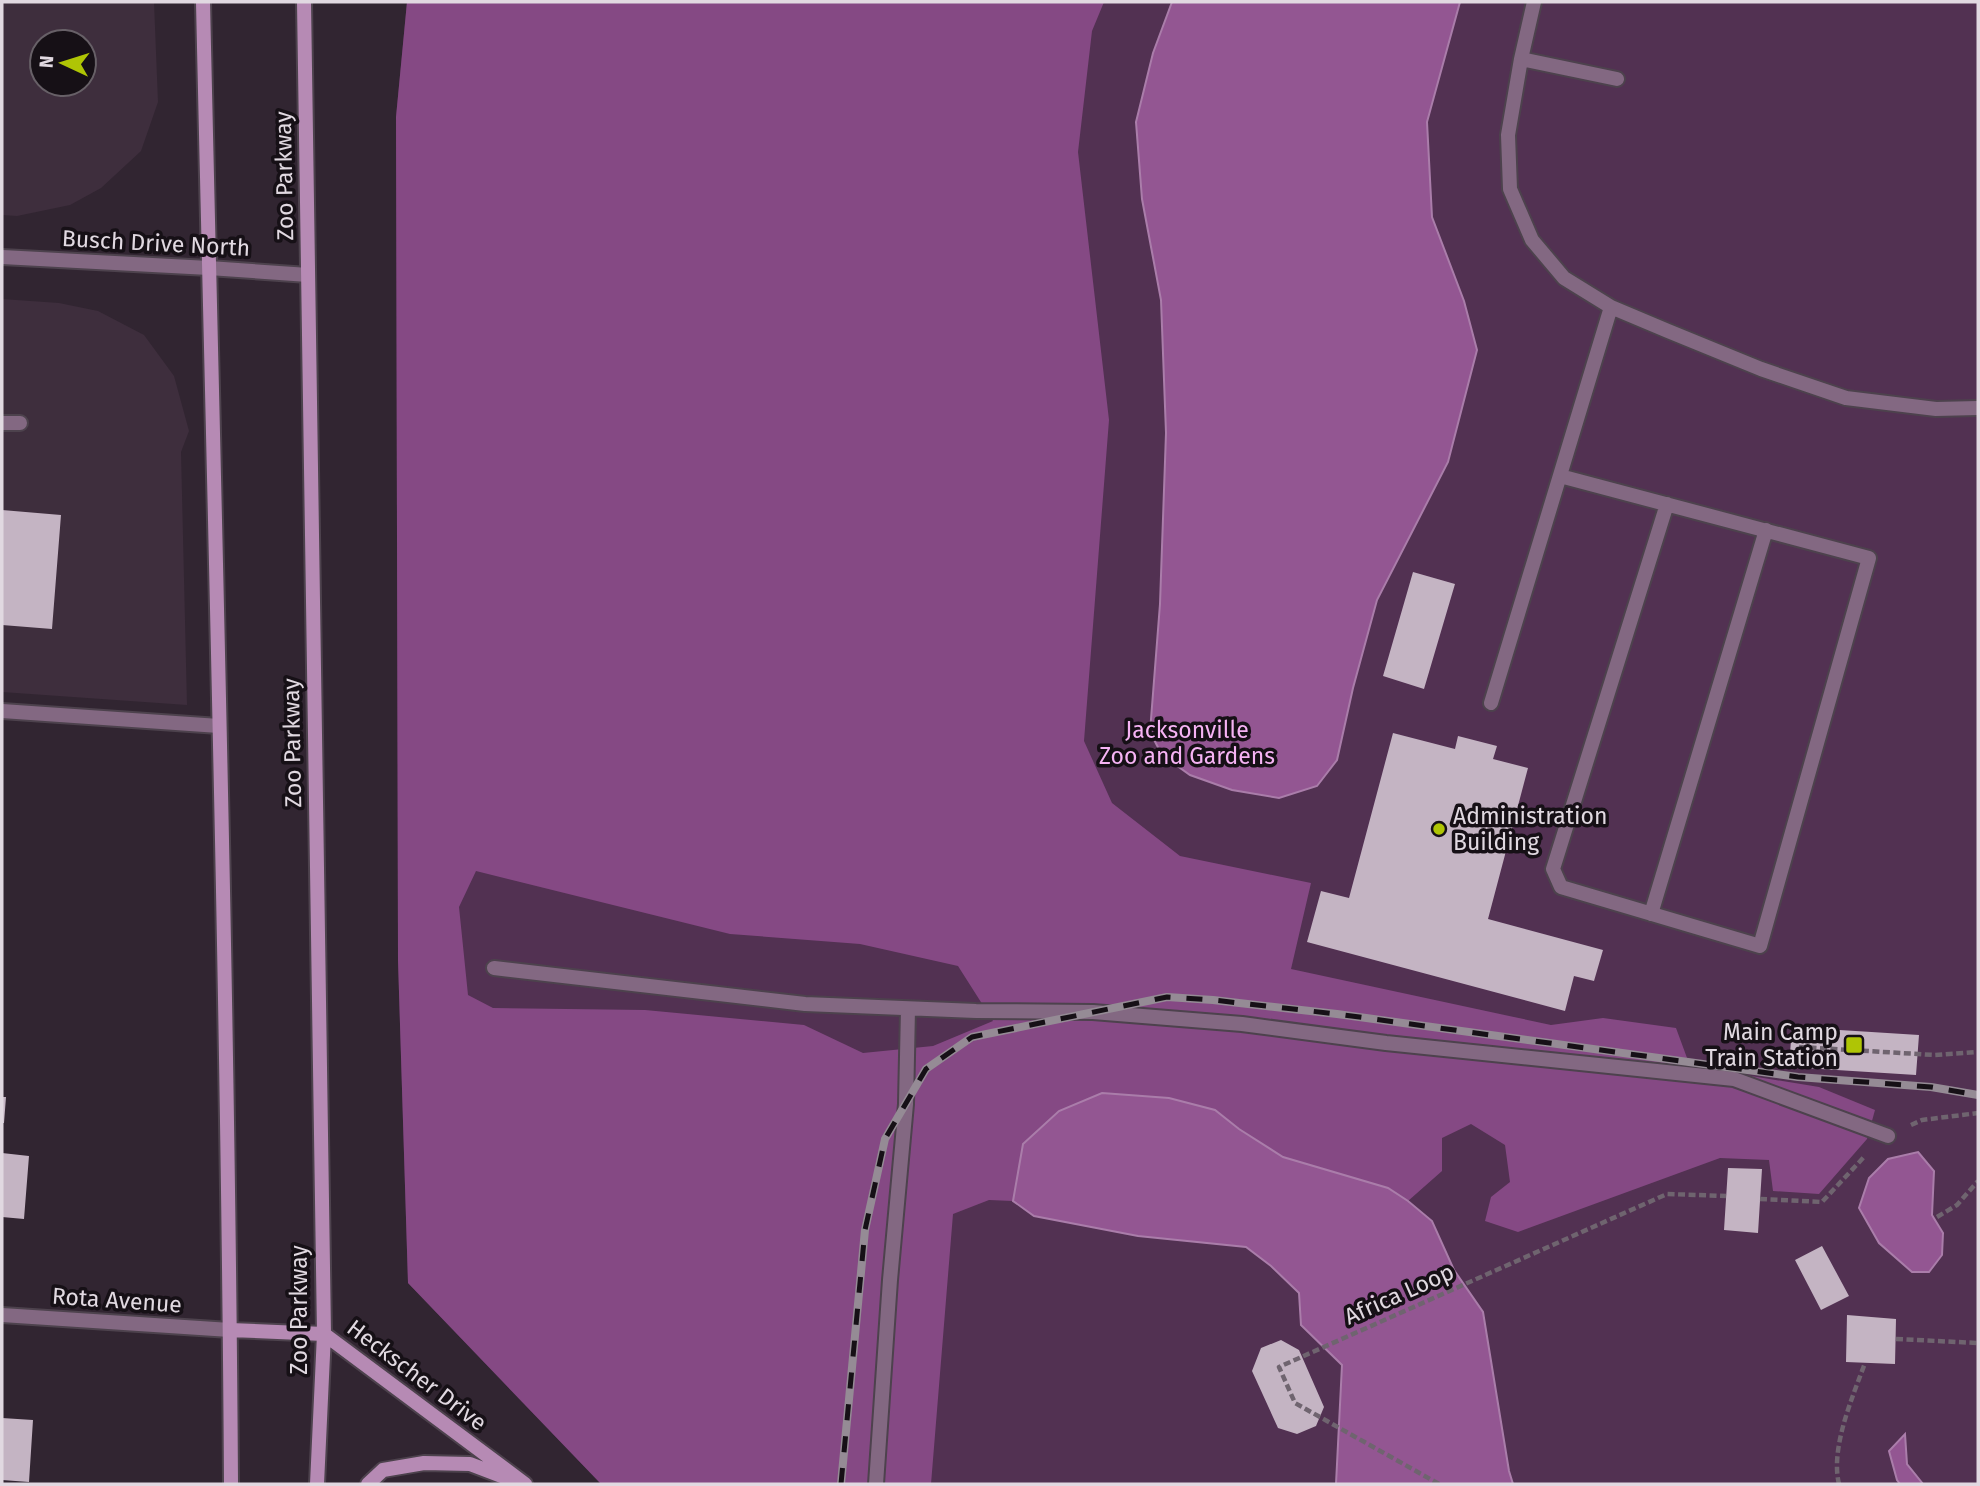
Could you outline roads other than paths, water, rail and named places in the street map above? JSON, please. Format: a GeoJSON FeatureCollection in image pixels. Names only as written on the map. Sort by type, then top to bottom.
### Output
{"type":"FeatureCollection","features":[{"type":"Feature","properties":{"kind":"main road"},"geometry":{"type":"LineString","coordinates":[[203,2],[219,726],[231,1484]]}},
{"type":"Feature","properties":{"kind":"main road","name":"Zoo Parkway"},"geometry":{"type":"LineString","coordinates":[[304,2],[324,1334],[317,1484]]}},
{"type":"Feature","properties":{"kind":"main road","name":"Heckscher Drive"},"geometry":{"type":"LineString","coordinates":[[230,1329],[324,1334],[525,1484]]}},
{"type":"Feature","properties":{"kind":"main road"},"geometry":{"type":"LineString","coordinates":[[368,1484],[383,1470],[424,1463],[470,1465],[525,1484]]}},
{"type":"Feature","properties":{"kind":"street"},"geometry":{"type":"LineString","coordinates":[[1534,2],[1508,135],[1510,189],[1532,240],[1564,278],[1611,307],[1761,369],[1846,398],[1936,409],[1978,408]]}},
{"type":"Feature","properties":{"kind":"street"},"geometry":{"type":"LineString","coordinates":[[1521,59],[1617,79]]}},
{"type":"Feature","properties":{"kind":"street","name":"Busch Drive North"},"geometry":{"type":"LineString","coordinates":[[2,257],[308,275]]}},
{"type":"Feature","properties":{"kind":"street"},"geometry":{"type":"LineString","coordinates":[[1491,703],[1611,307]]}},
{"type":"Feature","properties":{"kind":"street"},"geometry":{"type":"LineString","coordinates":[[2,423],[20,423]]}},
{"type":"Feature","properties":{"kind":"street"},"geometry":{"type":"LineString","coordinates":[[1560,476],[1667,504],[1766,530],[1869,558],[1760,946],[1560,887],[1553,869],[1667,504]]}},
{"type":"Feature","properties":{"kind":"street"},"geometry":{"type":"LineString","coordinates":[[1651,914],[1766,530]]}},
{"type":"Feature","properties":{"kind":"street"},"geometry":{"type":"LineString","coordinates":[[2,710],[219,726]]}},
{"type":"Feature","properties":{"kind":"street"},"geometry":{"type":"LineString","coordinates":[[494,968],[805,1004],[908,1009],[1093,1012],[1242,1024],[1386,1043],[1734,1079],[1883,1139]]}},
{"type":"Feature","properties":{"kind":"street"},"geometry":{"type":"LineString","coordinates":[[876,1484],[906,1104],[908,1009]]}},
{"type":"Feature","properties":{"kind":"street","name":"Rota Avenue"},"geometry":{"type":"LineString","coordinates":[[2,1315],[230,1329]]}},
{"type":"Feature","properties":{"kind":"railway"},"geometry":{"type":"LineString","coordinates":[[841,1484],[865,1230],[885,1139],[926,1069],[972,1037],[1167,997],[1337,1014],[1798,1077],[1931,1087],[1978,1095]]}},
{"type":"Feature","properties":{"kind":"place","name":"Administration Building"},"geometry":{"type":"Point","coordinates":[1439,829]}},
{"type":"Feature","properties":{"kind":"place","name":"Main Camp Train Station"},"geometry":{"type":"Point","coordinates":[1854,1045]}},
{"type":"Feature","properties":{"kind":"park label","name":"Jacksonville Zoo and Gardens"},"geometry":{"type":"Point","coordinates":[1187,743]}}]}
